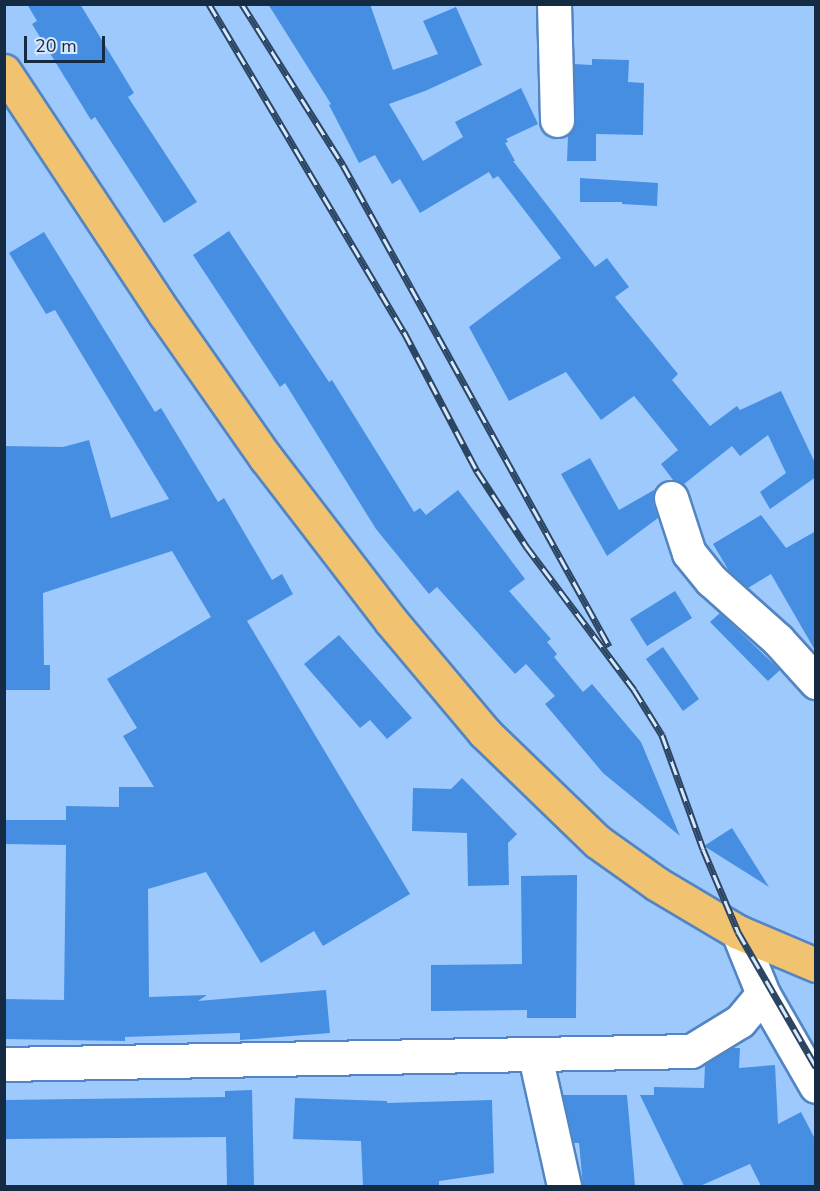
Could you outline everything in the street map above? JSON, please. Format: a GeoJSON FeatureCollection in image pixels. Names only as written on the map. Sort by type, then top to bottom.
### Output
{"type":"FeatureCollection","features":[{"type":"Feature","properties":{"kind":"main road"},"geometry":{"type":"LineString","coordinates":[[4,71],[165,314],[266,458],[391,621],[477,723],[598,842],[657,884],[738,932],[816,965]]}},
{"type":"Feature","properties":{"kind":"street"},"geometry":{"type":"LineString","coordinates":[[554,4],[557,120]]}},
{"type":"Feature","properties":{"kind":"street"},"geometry":{"type":"LineString","coordinates":[[671,498],[689,553],[711,580],[778,640],[816,682]]}},
{"type":"Feature","properties":{"kind":"street"},"geometry":{"type":"LineString","coordinates":[[738,932],[763,994],[816,1086]]}},
{"type":"Feature","properties":{"kind":"street"},"geometry":{"type":"LineString","coordinates":[[4,1064],[535,1056],[691,1051],[740,1022],[763,994]]}},
{"type":"Feature","properties":{"kind":"street"},"geometry":{"type":"LineString","coordinates":[[535,1056],[564,1186]]}},
{"type":"Feature","properties":{"kind":"building"},"geometry":{"type":"Polygon","coordinates":[[[27,4],[80,4],[134,93],[128,97],[197,202],[164,223],[95,117],[91,120],[32,24],[37,21],[27,4]]]}},
{"type":"Feature","properties":{"kind":"building"},"geometry":{"type":"Polygon","coordinates":[[[268,4],[370,4],[393,70],[438,54],[423,21],[456,7],[482,65],[425,91],[389,104],[423,161],[463,137],[455,122],[521,88],[538,124],[506,139],[508,142],[505,143],[515,161],[513,161],[595,267],[607,258],[629,287],[615,297],[678,374],[672,380],[710,426],[737,406],[740,410],[781,391],[816,465],[816,477],[770,509],[760,492],[786,473],[768,435],[740,456],[732,446],[684,484],[673,480],[661,464],[678,450],[634,396],[601,420],[566,372],[509,401],[469,327],[561,258],[498,176],[493,179],[489,172],[420,213],[400,179],[392,184],[375,155],[359,163],[329,105],[331,104],[268,4]]]}},
{"type":"Feature","properties":{"kind":"building"},"geometry":{"type":"Polygon","coordinates":[[[592,59],[629,60],[628,82],[644,83],[643,135],[596,134],[596,161],[567,161],[568,135],[574,128],[576,120],[574,64],[592,65],[592,59]]]}},
{"type":"Feature","properties":{"kind":"building"},"geometry":{"type":"Polygon","coordinates":[[[580,178],[658,183],[657,206],[622,204],[622,202],[580,202],[580,178]]]}},
{"type":"Feature","properties":{"kind":"building"},"geometry":{"type":"Polygon","coordinates":[[[229,231],[329,382],[332,380],[414,512],[420,508],[426,515],[458,490],[525,579],[509,591],[551,639],[547,642],[557,654],[554,657],[583,692],[592,684],[641,742],[680,836],[603,773],[545,704],[555,696],[526,664],[515,674],[437,587],[429,594],[376,529],[285,383],[280,387],[193,255],[229,231]]]}},
{"type":"Feature","properties":{"kind":"building"},"geometry":{"type":"Polygon","coordinates":[[[44,232],[155,412],[161,408],[218,502],[224,498],[272,580],[282,574],[293,594],[247,621],[410,894],[323,946],[314,931],[261,963],[206,872],[148,889],[149,997],[207,995],[198,1001],[326,990],[330,1033],[240,1040],[240,1033],[125,1037],[125,1041],[4,1039],[4,999],[64,1000],[66,845],[4,844],[4,820],[66,820],[66,806],[119,807],[119,787],[154,787],[123,736],[137,728],[107,679],[211,617],[172,551],[43,593],[44,665],[50,665],[50,690],[4,690],[4,446],[63,447],[89,440],[111,518],[169,499],[55,310],[46,314],[9,253],[44,232]]]}},
{"type":"Feature","properties":{"kind":"building"},"geometry":{"type":"Polygon","coordinates":[[[590,458],[619,510],[654,490],[653,503],[658,518],[607,556],[561,474],[590,458]]]}},
{"type":"Feature","properties":{"kind":"building"},"geometry":{"type":"Polygon","coordinates":[[[761,515],[786,548],[816,531],[816,652],[771,574],[748,588],[729,571],[713,544],[761,515]]]}},
{"type":"Feature","properties":{"kind":"building"},"geometry":{"type":"Polygon","coordinates":[[[675,591],[692,618],[647,646],[630,619],[675,591]]]}},
{"type":"Feature","properties":{"kind":"building"},"geometry":{"type":"Polygon","coordinates":[[[720,613],[780,670],[768,681],[710,622],[720,613]]]}},
{"type":"Feature","properties":{"kind":"building"},"geometry":{"type":"Polygon","coordinates":[[[339,635],[412,718],[387,739],[370,720],[360,728],[304,664],[339,635]]]}},
{"type":"Feature","properties":{"kind":"building"},"geometry":{"type":"Polygon","coordinates":[[[663,647],[699,699],[683,711],[646,659],[663,647]]]}},
{"type":"Feature","properties":{"kind":"building"},"geometry":{"type":"Polygon","coordinates":[[[462,778],[517,834],[508,843],[509,885],[468,886],[467,833],[412,831],[413,788],[451,789],[462,778]]]}},
{"type":"Feature","properties":{"kind":"building"},"geometry":{"type":"Polygon","coordinates":[[[732,828],[769,887],[704,846],[732,828]]]}},
{"type":"Feature","properties":{"kind":"building"},"geometry":{"type":"Polygon","coordinates":[[[577,875],[576,1018],[527,1018],[527,1010],[431,1011],[431,965],[522,964],[521,876],[577,875]]]}},
{"type":"Feature","properties":{"kind":"building"},"geometry":{"type":"Polygon","coordinates":[[[732,1048],[740,1048],[739,1068],[775,1065],[778,1124],[801,1112],[816,1141],[816,1186],[761,1186],[750,1164],[700,1186],[684,1186],[640,1095],[654,1095],[654,1087],[704,1088],[705,1065],[732,1048]]]}},
{"type":"Feature","properties":{"kind":"building"},"geometry":{"type":"Polygon","coordinates":[[[252,1090],[254,1186],[227,1186],[226,1137],[6,1139],[6,1100],[225,1097],[225,1091],[252,1090]]]}},
{"type":"Feature","properties":{"kind":"building"},"geometry":{"type":"Polygon","coordinates":[[[563,1095],[627,1095],[635,1186],[583,1186],[579,1143],[574,1143],[563,1095]]]}},
{"type":"Feature","properties":{"kind":"building"},"geometry":{"type":"Polygon","coordinates":[[[295,1098],[387,1101],[387,1103],[492,1100],[494,1173],[439,1181],[439,1186],[363,1186],[361,1141],[293,1139],[295,1098]]]}},
{"type":"Feature","properties":{"kind":"railway"},"geometry":{"type":"LineString","coordinates":[[209,4],[404,332],[477,471],[526,546],[634,690],[662,735],[703,849],[738,932],[816,1067]]}},
{"type":"Feature","properties":{"kind":"railway"},"geometry":{"type":"LineString","coordinates":[[242,4],[343,165],[609,646]]}}]}
